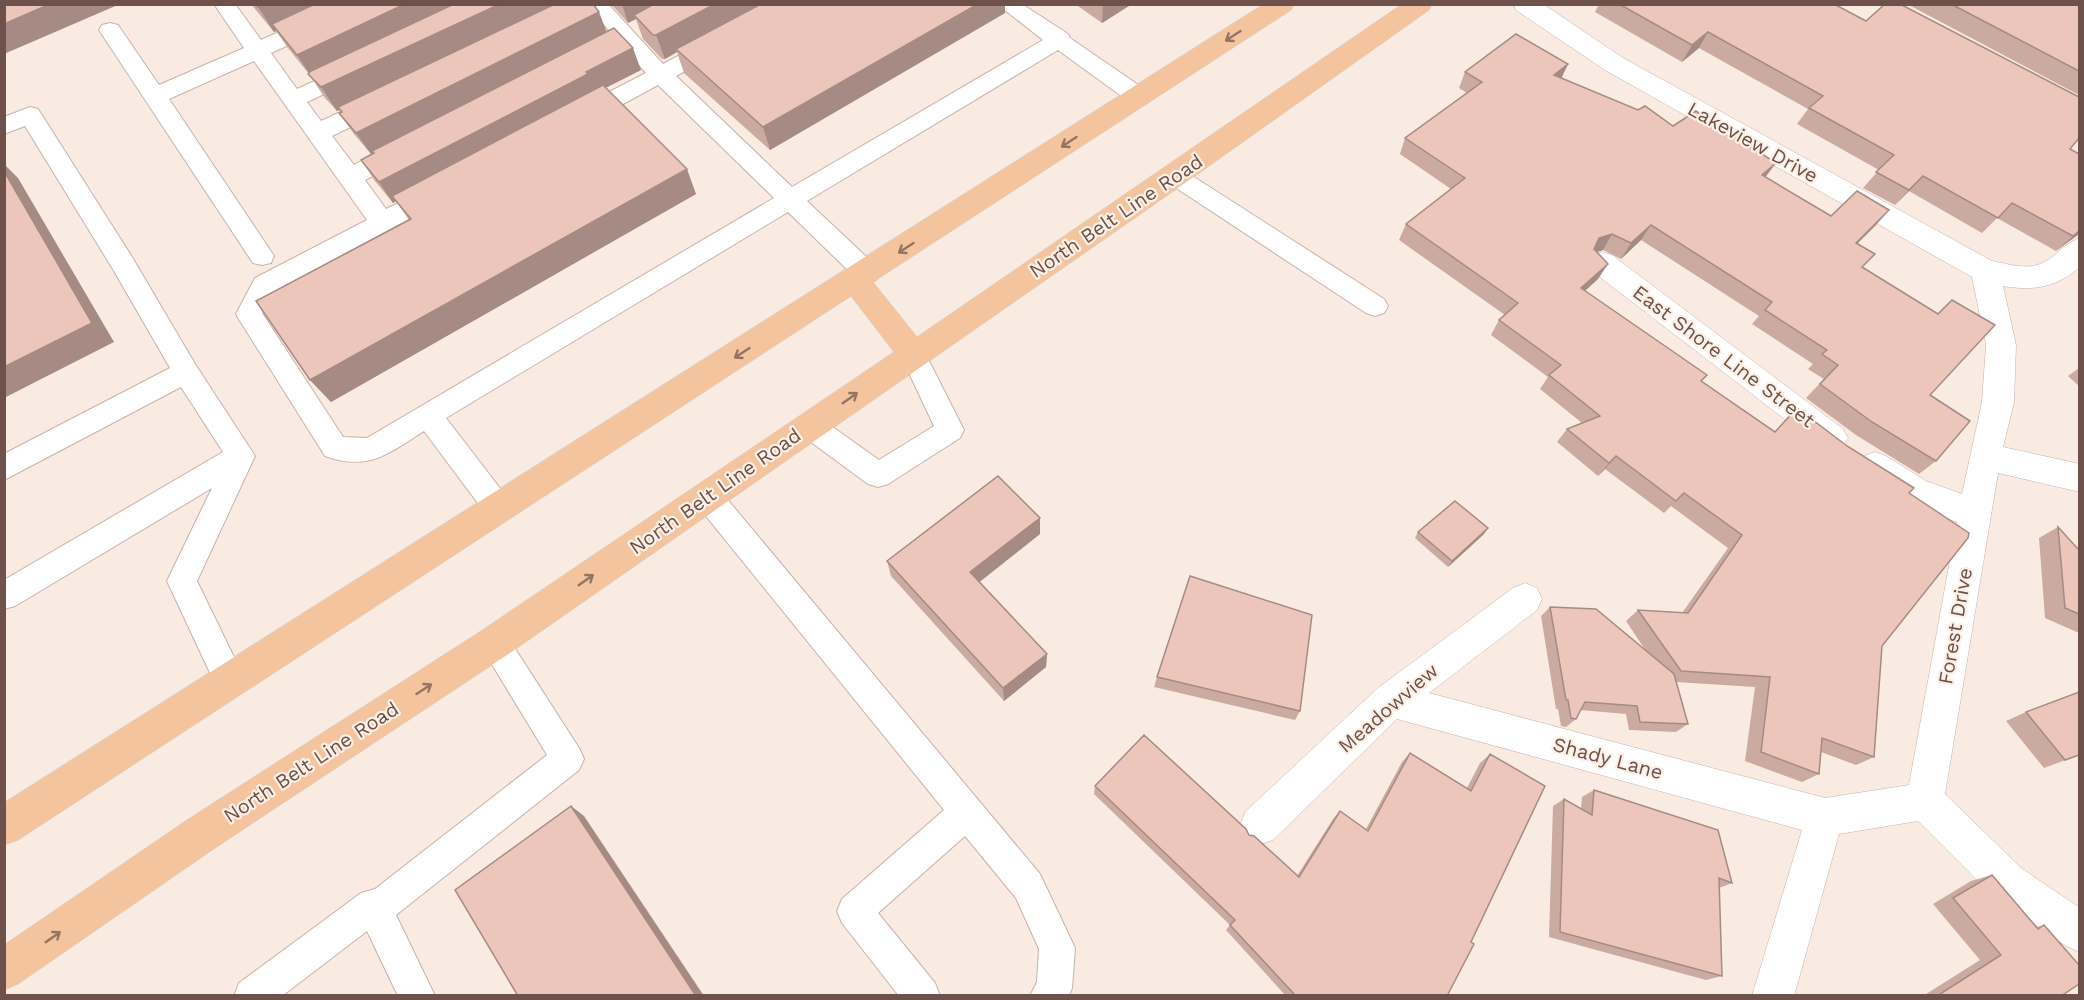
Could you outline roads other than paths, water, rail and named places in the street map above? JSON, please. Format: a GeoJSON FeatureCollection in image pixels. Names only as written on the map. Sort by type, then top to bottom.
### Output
{"type":"FeatureCollection","features":[{"type":"Feature","properties":{"kind":"main road"},"geometry":{"type":"LineString","coordinates":[[4,826],[861,277],[1282,4]]}},
{"type":"Feature","properties":{"kind":"main road","name":"North Belt Line Road"},"geometry":{"type":"LineString","coordinates":[[4,970],[201,834],[494,643],[1176,176],[1420,4]]}},
{"type":"Feature","properties":{"kind":"main road"},"geometry":{"type":"LineString","coordinates":[[861,277],[913,354]]}},
{"type":"Feature","properties":{"kind":"street","name":"Lakeview Drive"},"geometry":{"type":"LineString","coordinates":[[1525,4],[1614,64],[1985,271]]}},
{"type":"Feature","properties":{"kind":"street"},"geometry":{"type":"LineString","coordinates":[[1985,271],[2029,279],[2044,278],[2059,270],[2079,249]]}},
{"type":"Feature","properties":{"kind":"street","name":"East Shore Line Street"},"geometry":{"type":"LineString","coordinates":[[1602,263],[1844,447],[1914,491],[1975,513]]}},
{"type":"Feature","properties":{"kind":"street","name":"Forest Drive"},"geometry":{"type":"LineString","coordinates":[[1925,801],[1985,456],[1998,402],[2001,345],[1985,271]]}},
{"type":"Feature","properties":{"kind":"street"},"geometry":{"type":"LineString","coordinates":[[1985,456],[2079,478]]}},
{"type":"Feature","properties":{"kind":"street","name":"Meadowview"},"geometry":{"type":"LineString","coordinates":[[1259,826],[1391,700],[1525,599]]}},
{"type":"Feature","properties":{"kind":"street","name":"Shady Lane"},"geometry":{"type":"LineString","coordinates":[[1391,700],[1825,817]]}},
{"type":"Feature","properties":{"kind":"street"},"geometry":{"type":"LineString","coordinates":[[1773,996],[1825,817],[1925,801],[2007,882],[2079,932]]}},
{"type":"Feature","properties":{"kind":"lane"},"geometry":{"type":"LineString","coordinates":[[224,4],[382,222]]}},
{"type":"Feature","properties":{"kind":"lane"},"geometry":{"type":"LineString","coordinates":[[155,96],[361,4]]}},
{"type":"Feature","properties":{"kind":"lane"},"geometry":{"type":"LineString","coordinates":[[1007,4],[1060,39],[1139,97]]}},
{"type":"Feature","properties":{"kind":"lane"},"geometry":{"type":"LineString","coordinates":[[587,6],[625,37],[790,200],[861,277]]}},
{"type":"Feature","properties":{"kind":"lane"},"geometry":{"type":"LineString","coordinates":[[604,48],[646,26]]}},
{"type":"Feature","properties":{"kind":"lane"},"geometry":{"type":"LineString","coordinates":[[110,30],[262,256]]}},
{"type":"Feature","properties":{"kind":"lane"},"geometry":{"type":"LineString","coordinates":[[558,129],[741,32]]}},
{"type":"Feature","properties":{"kind":"lane"},"geometry":{"type":"LineString","coordinates":[[454,184],[264,285],[249,314],[335,448],[371,450],[1060,39]]}},
{"type":"Feature","properties":{"kind":"lane"},"geometry":{"type":"LineString","coordinates":[[293,100],[367,65]]}},
{"type":"Feature","properties":{"kind":"lane"},"geometry":{"type":"LineString","coordinates":[[317,133],[404,92]]}},
{"type":"Feature","properties":{"kind":"lane"},"geometry":{"type":"LineString","coordinates":[[4,126],[30,115],[123,264],[186,372],[241,456]]}},
{"type":"Feature","properties":{"kind":"lane"},"geometry":{"type":"LineString","coordinates":[[350,178],[424,140]]}},
{"type":"Feature","properties":{"kind":"lane"},"geometry":{"type":"LineString","coordinates":[[1176,176],[1375,306]]}},
{"type":"Feature","properties":{"kind":"lane"},"geometry":{"type":"LineString","coordinates":[[810,426],[878,475],[950,430],[913,354]]}},
{"type":"Feature","properties":{"kind":"lane"},"geometry":{"type":"LineString","coordinates":[[4,468],[186,372]]}},
{"type":"Feature","properties":{"kind":"lane"},"geometry":{"type":"LineString","coordinates":[[428,415],[499,509]]}},
{"type":"Feature","properties":{"kind":"lane"},"geometry":{"type":"LineString","coordinates":[[4,596],[241,456]]}},
{"type":"Feature","properties":{"kind":"lane"},"geometry":{"type":"LineString","coordinates":[[229,680],[182,581],[241,456]]}},
{"type":"Feature","properties":{"kind":"lane"},"geometry":{"type":"LineString","coordinates":[[707,496],[1028,885],[1057,948],[1054,988],[1048,996]]}},
{"type":"Feature","properties":{"kind":"lane"},"geometry":{"type":"LineString","coordinates":[[375,910],[568,759],[494,643]]}},
{"type":"Feature","properties":{"kind":"lane"},"geometry":{"type":"LineString","coordinates":[[922,996],[854,911],[967,812]]}},
{"type":"Feature","properties":{"kind":"lane"},"geometry":{"type":"LineString","coordinates":[[256,994],[373,905],[417,996]]}}]}
